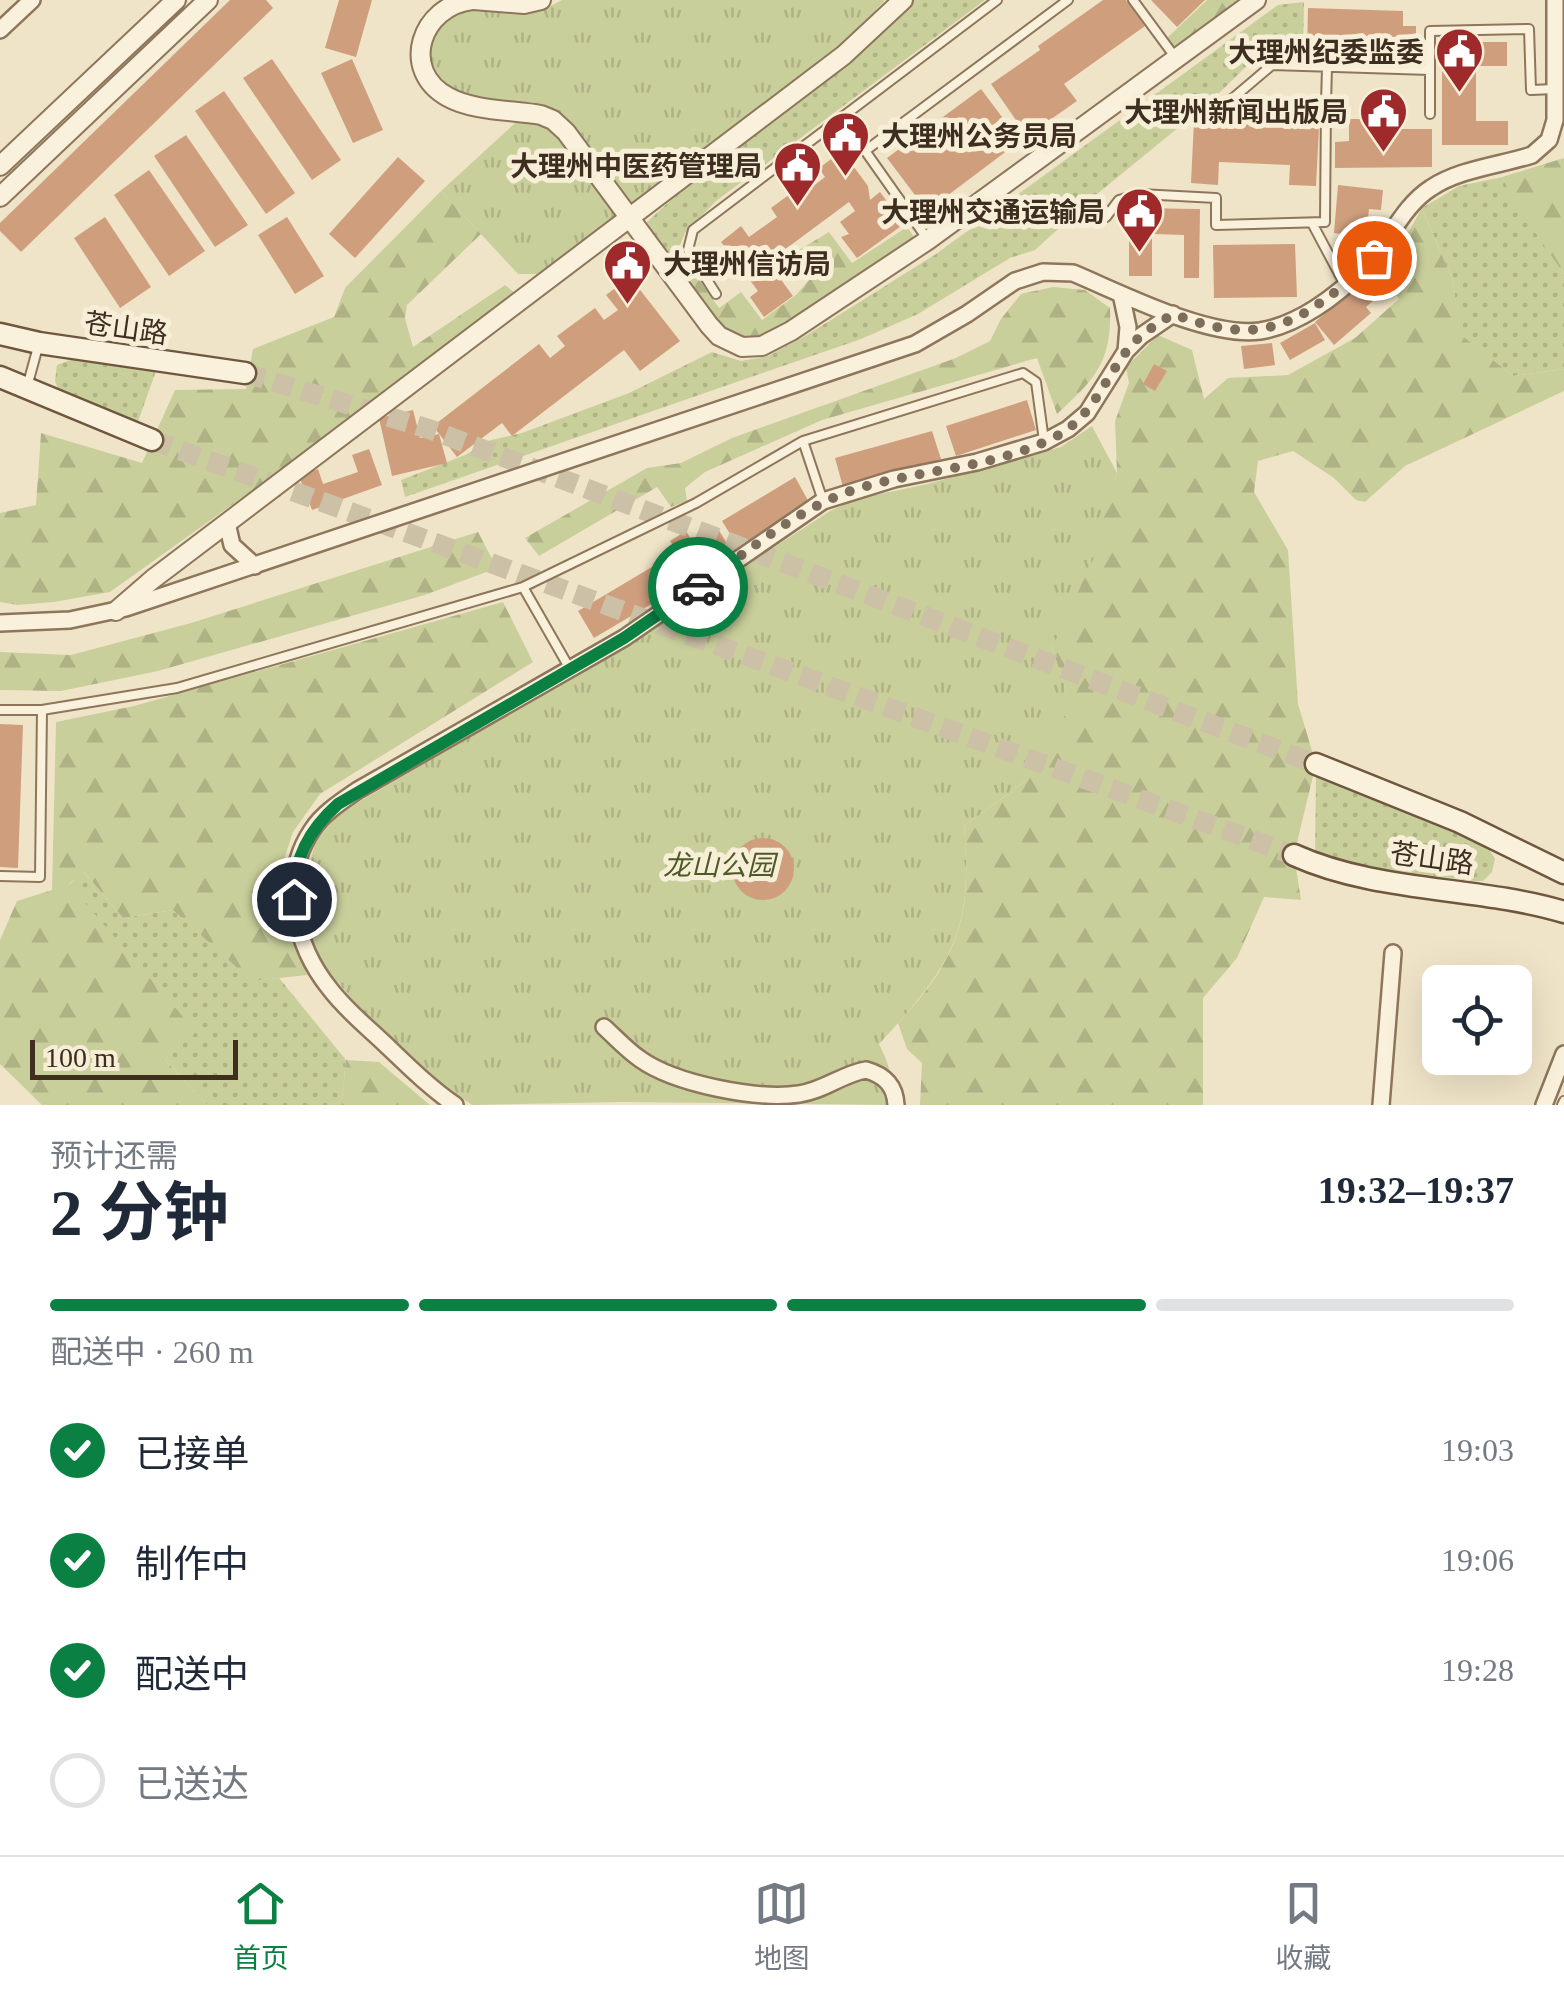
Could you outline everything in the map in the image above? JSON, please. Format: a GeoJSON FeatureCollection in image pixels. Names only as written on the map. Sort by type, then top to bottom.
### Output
{"type":"FeatureCollection","features":[{"type":"Feature","properties":{"kind":"main road","name":"苍山路"},"geometry":{"type":"LineString","coordinates":[[0,334],[245,374]]}},
{"type":"Feature","properties":{"kind":"main road"},"geometry":{"type":"LineString","coordinates":[[0,377],[152,440]]}},
{"type":"Feature","properties":{"kind":"main road","name":"苍山路"},"geometry":{"type":"LineString","coordinates":[[1316,764],[1460,822],[1564,873]]}},
{"type":"Feature","properties":{"kind":"main road","name":"苍山路"},"geometry":{"type":"LineString","coordinates":[[1294,855],[1357,874],[1501,897],[1564,912]]}},
{"type":"Feature","properties":{"kind":"street"},"geometry":{"type":"LineString","coordinates":[[0,30],[32,0]]}},
{"type":"Feature","properties":{"kind":"street"},"geometry":{"type":"LineString","coordinates":[[0,166],[176,0]]}},
{"type":"Feature","properties":{"kind":"street"},"geometry":{"type":"LineString","coordinates":[[0,197],[208,0]]}},
{"type":"Feature","properties":{"kind":"street"},"geometry":{"type":"LineString","coordinates":[[542,0],[524,4],[473,0],[448,6],[429,24],[421,48],[432,84],[452,100],[553,120],[719,336],[752,348],[791,332],[928,240],[1256,0]]}},
{"type":"Feature","properties":{"kind":"street"},"geometry":{"type":"LineString","coordinates":[[116,611],[844,55],[903,0]]}},
{"type":"Feature","properties":{"kind":"street"},"geometry":{"type":"LineString","coordinates":[[0,623],[70,620],[116,611],[915,344],[1030,274],[1057,270],[1072,273],[1173,314],[1224,328],[1262,330],[1290,322],[1346,285],[1374,258],[1411,206],[1432,187],[1532,155],[1545,146],[1553,132],[1555,0]]}},
{"type":"Feature","properties":{"kind":"street"},"geometry":{"type":"LineString","coordinates":[[1121,294],[1128,327],[1126,351]]}},
{"type":"Feature","properties":{"kind":"street"},"geometry":{"type":"LineString","coordinates":[[455,1105],[344,1006],[320,976],[306,950],[296,918],[293,881],[312,830],[338,804],[624,638],[824,501],[858,488],[977,462],[1044,442],[1068,429],[1087,413],[1126,351],[1173,314]]}},
{"type":"Feature","properties":{"kind":"street"},"geometry":{"type":"LineString","coordinates":[[227,523],[232,546],[254,566]]}},
{"type":"Feature","properties":{"kind":"street"},"geometry":{"type":"LineString","coordinates":[[1381,1105],[1392,952]]}},
{"type":"Feature","properties":{"kind":"street"},"geometry":{"type":"LineString","coordinates":[[604,1027],[640,1058],[681,1078],[788,1095],[803,1094],[866,1070],[884,1077],[890,1084],[896,1105]]}},
{"type":"Feature","properties":{"kind":"street"},"geometry":{"type":"LineString","coordinates":[[1544,1105],[1564,1054]]}},
{"type":"Feature","properties":{"kind":"lane"},"geometry":{"type":"LineString","coordinates":[[716,294],[688,250],[693,230],[998,0]]}},
{"type":"Feature","properties":{"kind":"lane"},"geometry":{"type":"LineString","coordinates":[[865,151],[1068,0]]}},
{"type":"Feature","properties":{"kind":"lane"},"geometry":{"type":"LineString","coordinates":[[1133,0],[1175,57]]}},
{"type":"Feature","properties":{"kind":"lane"},"geometry":{"type":"LineString","coordinates":[[1430,114],[1430,31],[1530,29],[1531,90],[1555,89]]}},
{"type":"Feature","properties":{"kind":"lane"},"geometry":{"type":"LineString","coordinates":[[1326,104],[1226,104],[1272,66],[1430,70]]}},
{"type":"Feature","properties":{"kind":"lane"},"geometry":{"type":"LineString","coordinates":[[1106,217],[1119,200],[1140,194],[1216,198],[1216,225],[1325,222],[1328,67]]}},
{"type":"Feature","properties":{"kind":"lane"},"geometry":{"type":"LineString","coordinates":[[842,118],[928,240]]}},
{"type":"Feature","properties":{"kind":"lane"},"geometry":{"type":"LineString","coordinates":[[1312,223],[1346,285]]}},
{"type":"Feature","properties":{"kind":"lane"},"geometry":{"type":"LineString","coordinates":[[26,389],[39,343]]}},
{"type":"Feature","properties":{"kind":"lane"},"geometry":{"type":"LineString","coordinates":[[0,710],[42,710],[177,688],[523,587],[696,502],[803,441],[1022,373],[1036,382],[1044,442]]}},
{"type":"Feature","properties":{"kind":"lane"},"geometry":{"type":"LineString","coordinates":[[803,441],[824,501]]}},
{"type":"Feature","properties":{"kind":"lane"},"geometry":{"type":"LineString","coordinates":[[523,587],[570,669]]}},
{"type":"Feature","properties":{"kind":"lane"},"geometry":{"type":"LineString","coordinates":[[0,876],[40,877],[42,710]]}},
{"type":"Feature","properties":{"kind":"green space"},"geometry":{"type":"Polygon","coordinates":[[[562,0],[885,0],[854,34],[674,175],[538,274],[518,274],[441,191],[537,103],[473,96],[450,86],[434,68],[431,45],[440,24],[458,10],[538,10],[562,0]]]}},
{"type":"Feature","properties":{"kind":"green space"},"geometry":{"type":"Polygon","coordinates":[[[914,0],[985,0],[716,201],[685,233],[672,265],[645,224],[733,147],[862,51],[914,0]]]}},
{"type":"Feature","properties":{"kind":"green space"},"geometry":{"type":"Polygon","coordinates":[[[1207,0],[1244,0],[1176,48],[1167,38],[1207,0]]]}},
{"type":"Feature","properties":{"kind":"green space"},"geometry":{"type":"Polygon","coordinates":[[[1304,2],[1303,52],[1259,54],[1212,100],[1035,250],[1010,258],[918,314],[861,339],[405,497],[401,480],[465,455],[491,440],[522,433],[629,393],[712,352],[741,361],[768,356],[807,335],[936,254],[1278,5],[1304,2]]]}},
{"type":"Feature","properties":{"kind":"green space"},"geometry":{"type":"Polygon","coordinates":[[[1564,158],[1564,274],[1502,177],[1564,158]]]}},
{"type":"Feature","properties":{"kind":"green space"},"geometry":{"type":"Polygon","coordinates":[[[1502,177],[1564,274],[1564,369],[1513,376],[1459,334],[1453,281],[1422,208],[1459,186],[1502,177]]]}},
{"type":"Feature","properties":{"kind":"green space"},"geometry":{"type":"Polygon","coordinates":[[[441,191],[481,234],[407,305],[405,318],[413,347],[505,285],[515,293],[355,417],[110,592],[54,602],[0,602],[0,513],[36,505],[41,433],[142,463],[175,390],[246,389],[253,349],[334,317],[345,288],[441,191]]]}},
{"type":"Feature","properties":{"kind":"green space"},"geometry":{"type":"Polygon","coordinates":[[[1422,208],[1453,281],[1460,334],[1513,376],[1564,369],[1564,391],[1405,466],[1365,502],[1356,500],[1334,478],[1293,451],[1258,461],[1254,492],[1288,550],[1298,704],[1316,764],[1294,855],[1301,900],[1264,897],[1237,958],[1203,998],[1203,1105],[920,1105],[922,1063],[907,1049],[898,1023],[936,977],[957,933],[966,885],[964,826],[1024,782],[1067,693],[1052,648],[1059,628],[1038,652],[1117,474],[1115,421],[1129,383],[1126,367],[1158,335],[1192,350],[1204,399],[1228,378],[1288,375],[1355,338],[1399,299],[1379,268],[1399,249],[1422,208]]]}},
{"type":"Feature","properties":{"kind":"green space"},"geometry":{"type":"Polygon","coordinates":[[[907,227],[917,241],[771,334],[748,340],[720,330],[672,265],[678,249],[719,308],[741,292],[762,320],[796,295],[810,279],[794,253],[829,232],[852,263],[907,227]]]}},
{"type":"Feature","properties":{"kind":"green space"},"geometry":{"type":"Polygon","coordinates":[[[1053,287],[1085,290],[1110,308],[1108,342],[1098,368],[1057,414],[1037,358],[822,420],[705,472],[685,488],[687,501],[671,507],[657,487],[539,556],[525,538],[647,468],[681,463],[732,438],[956,358],[990,341],[1021,294],[1053,287]]]}},
{"type":"Feature","properties":{"kind":"green space"},"geometry":{"type":"Polygon","coordinates":[[[78,357],[156,371],[135,430],[60,394],[55,381],[57,365],[78,357]]]}},
{"type":"Feature","properties":{"kind":"green space","name":"龙山公园"},"geometry":{"type":"Polygon","coordinates":[[[1092,426],[1117,473],[1106,503],[1097,551],[1052,648],[1067,693],[1067,712],[1024,782],[964,826],[965,895],[952,947],[924,993],[879,1044],[890,1074],[888,1105],[472,1105],[434,1079],[356,1004],[320,961],[312,943],[305,888],[315,841],[340,813],[589,667],[830,511],[857,499],[1061,447],[1092,426]]]}},
{"type":"Feature","properties":{"kind":"green space"},"geometry":{"type":"Polygon","coordinates":[[[478,532],[497,568],[425,595],[158,671],[61,691],[0,690],[0,652],[71,655],[191,623],[478,532]]]}},
{"type":"Feature","properties":{"kind":"green space"},"geometry":{"type":"Polygon","coordinates":[[[503,602],[533,662],[320,794],[293,832],[281,869],[307,975],[252,981],[173,910],[123,918],[84,872],[69,884],[196,1032],[165,1060],[207,1105],[42,1105],[0,1064],[0,940],[17,901],[52,890],[56,722],[134,706],[503,602]]]}},
{"type":"Feature","properties":{"kind":"green space"},"geometry":{"type":"Polygon","coordinates":[[[1316,776],[1424,816],[1487,846],[1495,859],[1492,872],[1483,881],[1473,881],[1361,866],[1315,854],[1316,776]]]}},
{"type":"Feature","properties":{"kind":"green space"},"geometry":{"type":"Polygon","coordinates":[[[83,871],[123,918],[173,910],[252,980],[279,978],[346,1060],[342,1099],[334,1105],[207,1105],[165,1060],[195,1032],[69,885],[83,871]]]}},
{"type":"Feature","properties":{"kind":"green space"},"geometry":{"type":"Polygon","coordinates":[[[346,1060],[379,1062],[430,1105],[334,1105],[342,1099],[346,1060]]]}},
{"type":"Feature","properties":{"kind":"building"},"geometry":{"type":"Polygon","coordinates":[[[230,0],[266,0],[273,8],[21,252],[0,231],[0,223],[230,0]]]}},
{"type":"Feature","properties":{"kind":"building"},"geometry":{"type":"Polygon","coordinates":[[[339,0],[372,0],[356,57],[325,48],[339,0]]]}},
{"type":"Feature","properties":{"kind":"building"},"geometry":{"type":"Polygon","coordinates":[[[1103,0],[1126,0],[1145,26],[1064,84],[1077,101],[1027,136],[991,84],[1103,0]]]}},
{"type":"Feature","properties":{"kind":"building"},"geometry":{"type":"Polygon","coordinates":[[[1151,0],[1205,0],[1177,27],[1151,0]]]}},
{"type":"Feature","properties":{"kind":"building"},"geometry":{"type":"Polygon","coordinates":[[[1308,8],[1403,11],[1403,26],[1416,26],[1416,53],[1307,49],[1308,8]]]}},
{"type":"Feature","properties":{"kind":"building","name":"大理州纪委监委"},"geometry":{"type":"Polygon","coordinates":[[[1442,42],[1507,42],[1507,66],[1476,66],[1476,121],[1508,121],[1508,145],[1442,145],[1442,42]]]}},
{"type":"Feature","properties":{"kind":"building"},"geometry":{"type":"Polygon","coordinates":[[[272,59],[341,160],[312,180],[243,78],[272,59]]]}},
{"type":"Feature","properties":{"kind":"building"},"geometry":{"type":"Polygon","coordinates":[[[352,59],[383,130],[353,143],[321,73],[352,59]]]}},
{"type":"Feature","properties":{"kind":"building"},"geometry":{"type":"Polygon","coordinates":[[[981,89],[1020,141],[927,211],[887,158],[981,89]]]}},
{"type":"Feature","properties":{"kind":"building"},"geometry":{"type":"Polygon","coordinates":[[[224,91],[295,193],[266,214],[195,111],[224,91]]]}},
{"type":"Feature","properties":{"kind":"building","name":"大理州新闻出版局"},"geometry":{"type":"Polygon","coordinates":[[[1349,119],[1374,119],[1374,129],[1432,129],[1432,167],[1335,168],[1335,142],[1349,141],[1349,119]]]}},
{"type":"Feature","properties":{"kind":"building"},"geometry":{"type":"Polygon","coordinates":[[[1194,121],[1319,128],[1316,186],[1289,185],[1290,165],[1219,162],[1218,185],[1191,183],[1194,121]]]}},
{"type":"Feature","properties":{"kind":"building"},"geometry":{"type":"Polygon","coordinates":[[[186,135],[248,225],[215,247],[154,156],[186,135]]]}},
{"type":"Feature","properties":{"kind":"building"},"geometry":{"type":"Polygon","coordinates":[[[842,151],[868,186],[870,200],[880,192],[904,224],[857,258],[841,237],[849,234],[840,222],[855,211],[849,202],[768,262],[793,296],[764,317],[750,297],[758,291],[721,242],[741,226],[749,237],[777,217],[771,208],[798,188],[803,194],[825,177],[819,168],[842,151]]]}},
{"type":"Feature","properties":{"kind":"building"},"geometry":{"type":"Polygon","coordinates":[[[398,157],[425,181],[355,258],[329,234],[398,157]]]}},
{"type":"Feature","properties":{"kind":"building"},"geometry":{"type":"Polygon","coordinates":[[[149,170],[205,251],[169,276],[114,195],[149,170]]]}},
{"type":"Feature","properties":{"kind":"building"},"geometry":{"type":"Polygon","coordinates":[[[1338,185],[1383,190],[1381,210],[1369,209],[1366,237],[1334,233],[1338,185]]]}},
{"type":"Feature","properties":{"kind":"building","name":"大理州交通运输局"},"geometry":{"type":"Polygon","coordinates":[[[1129,208],[1200,209],[1199,278],[1184,278],[1184,235],[1152,234],[1152,276],[1129,276],[1129,208]]]}},
{"type":"Feature","properties":{"kind":"building"},"geometry":{"type":"Polygon","coordinates":[[[105,217],[151,287],[120,308],[74,238],[105,217]]]}},
{"type":"Feature","properties":{"kind":"building"},"geometry":{"type":"Polygon","coordinates":[[[287,217],[324,276],[295,294],[258,235],[287,217]]]}},
{"type":"Feature","properties":{"kind":"building"},"geometry":{"type":"Polygon","coordinates":[[[1295,244],[1297,297],[1214,298],[1213,245],[1295,244]]]}},
{"type":"Feature","properties":{"kind":"building"},"geometry":{"type":"Polygon","coordinates":[[[1373,273],[1386,289],[1366,307],[1371,313],[1334,345],[1315,322],[1373,273]]]}},
{"type":"Feature","properties":{"kind":"building"},"geometry":{"type":"Polygon","coordinates":[[[630,277],[680,341],[640,371],[624,350],[512,436],[502,423],[457,457],[433,426],[539,344],[550,358],[565,346],[557,336],[595,308],[604,320],[618,310],[606,295],[630,277]]]}},
{"type":"Feature","properties":{"kind":"building"},"geometry":{"type":"Polygon","coordinates":[[[1315,323],[1325,340],[1290,360],[1280,343],[1315,323]]]}},
{"type":"Feature","properties":{"kind":"building"},"geometry":{"type":"Polygon","coordinates":[[[1272,343],[1275,365],[1244,369],[1241,346],[1272,343]]]}},
{"type":"Feature","properties":{"kind":"building"},"geometry":{"type":"Polygon","coordinates":[[[1154,364],[1167,371],[1155,391],[1143,384],[1154,364]]]}},
{"type":"Feature","properties":{"kind":"building"},"geometry":{"type":"Polygon","coordinates":[[[1027,400],[1036,430],[956,456],[946,426],[1027,400]]]}},
{"type":"Feature","properties":{"kind":"building"},"geometry":{"type":"Polygon","coordinates":[[[413,410],[420,438],[439,434],[447,463],[392,476],[379,418],[413,410]]]}},
{"type":"Feature","properties":{"kind":"building"},"geometry":{"type":"Polygon","coordinates":[[[932,431],[941,459],[843,487],[835,458],[932,431]]]}},
{"type":"Feature","properties":{"kind":"building"},"geometry":{"type":"Polygon","coordinates":[[[369,449],[382,485],[312,510],[299,476],[318,469],[323,484],[358,472],[352,455],[369,449]]]}},
{"type":"Feature","properties":{"kind":"building"},"geometry":{"type":"Polygon","coordinates":[[[795,477],[810,504],[738,547],[722,521],[795,477]]]}},
{"type":"Feature","properties":{"kind":"building"},"geometry":{"type":"Polygon","coordinates":[[[718,529],[731,550],[691,575],[685,567],[692,580],[594,638],[578,611],[677,552],[670,541],[686,531],[694,544],[718,529]]]}},
{"type":"Feature","properties":{"kind":"building"},"geometry":{"type":"Polygon","coordinates":[[[0,724],[23,725],[18,868],[0,867],[0,724]]]}},
{"type":"Feature","properties":{"kind":"building"},"geometry":{"type":"Polygon","coordinates":[[[763,838],[785,847],[794,869],[785,891],[763,900],[741,891],[732,869],[741,847],[763,838]]]}},
{"type":"Feature","properties":{"kind":"tunnel"},"geometry":{"type":"LineString","coordinates":[[245,373],[429,429],[1316,764]]}},
{"type":"Feature","properties":{"kind":"tunnel"},"geometry":{"type":"LineString","coordinates":[[152,440],[1294,855]]}},
{"type":"Feature","properties":{"kind":"way so far"},"geometry":{"type":"LineString","coordinates":[[698,587],[824,501],[858,488],[977,462],[1056,437],[1087,413],[1126,351],[1173,314],[1240,331],[1279,326],[1346,285],[1374,258]]}},
{"type":"Feature","properties":{"kind":"place","name":"大理州纪委监委"},"geometry":{"type":"Point","coordinates":[1459,94]}},
{"type":"Feature","properties":{"kind":"place","name":"大理州新闻出版局"},"geometry":{"type":"Point","coordinates":[1383,154]}},
{"type":"Feature","properties":{"kind":"place","name":"大理州公务员局"},"geometry":{"type":"Point","coordinates":[846,178]}},
{"type":"Feature","properties":{"kind":"place","name":"大理州中医药管理局"},"geometry":{"type":"Point","coordinates":[797,208]}},
{"type":"Feature","properties":{"kind":"place","name":"大理州交通运输局"},"geometry":{"type":"Point","coordinates":[1140,254]}},
{"type":"Feature","properties":{"kind":"place","name":"大理州信访局"},"geometry":{"type":"Point","coordinates":[628,306]}},
{"type":"Feature","properties":{"kind":"route"},"geometry":{"type":"LineString","coordinates":[[294,899],[293,881],[304,845],[312,830],[338,804],[624,638],[698,587]]}}]}
